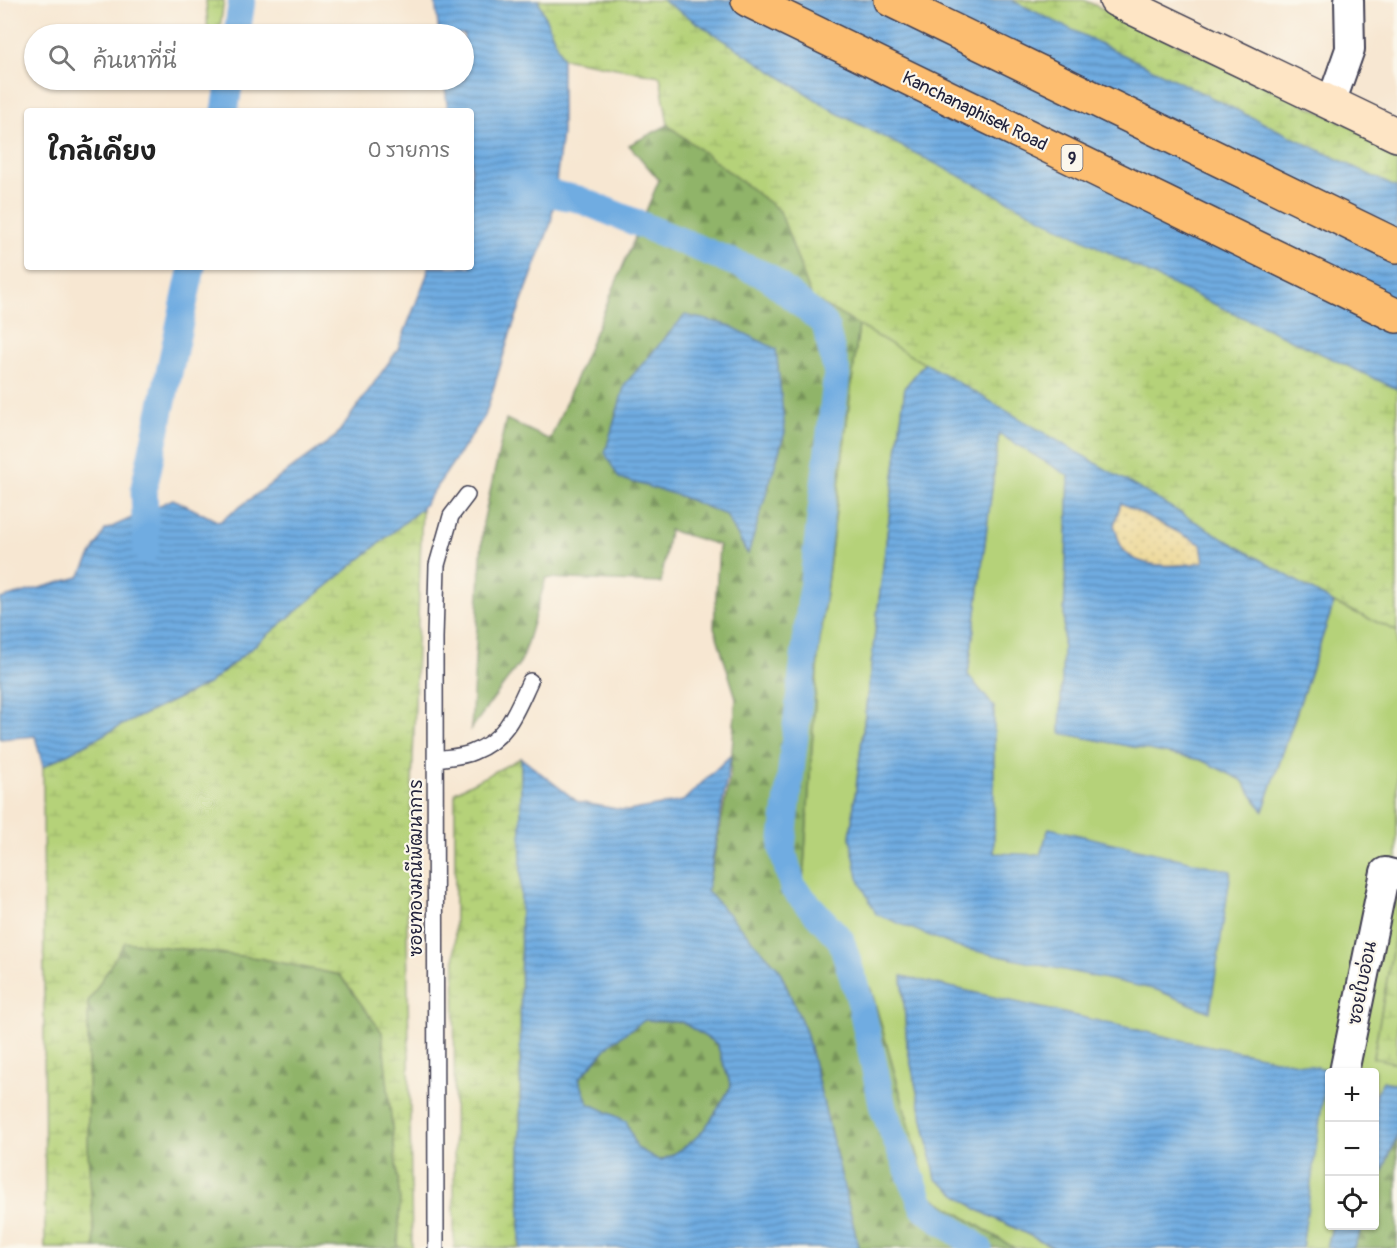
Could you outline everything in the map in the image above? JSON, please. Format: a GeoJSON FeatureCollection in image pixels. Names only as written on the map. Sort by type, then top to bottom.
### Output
{"type":"FeatureCollection","features":[{"type":"Feature","properties":{"kind":"highway","name":"Kanchanaphisek Road"},"geometry":{"type":"LineString","coordinates":[[748,0],[1397,316]]}},
{"type":"Feature","properties":{"kind":"highway"},"geometry":{"type":"LineString","coordinates":[[891,0],[1397,246]]}},
{"type":"Feature","properties":{"kind":"main road"},"geometry":{"type":"LineString","coordinates":[[1116,0],[1397,135]]}},
{"type":"Feature","properties":{"kind":"street"},"geometry":{"type":"LineString","coordinates":[[1331,103],[1350,49],[1354,3]]}},
{"type":"Feature","properties":{"kind":"street","name":"ซอยใบอ่อน"},"geometry":{"type":"LineString","coordinates":[[1345,1068],[1385,872],[1397,875]]}},
{"type":"Feature","properties":{"kind":"lane","name":"ซอยทองมณีพัฒนาการ"},"geometry":{"type":"LineString","coordinates":[[436,1248],[437,565],[451,516],[467,495]]}},
{"type":"Feature","properties":{"kind":"lane"},"geometry":{"type":"LineString","coordinates":[[436,759],[472,753],[494,742],[506,729],[530,681]]}},
{"type":"Feature","properties":{"kind":"green space"},"geometry":{"type":"Polygon","coordinates":[[[206,0],[224,0],[220,24],[207,24],[206,0]]]}},
{"type":"Feature","properties":{"kind":"green space"},"geometry":{"type":"Polygon","coordinates":[[[538,0],[1084,0],[1397,148],[1397,631],[1334,603],[812,298],[780,211],[668,125],[660,76],[562,58],[538,0]]]}},
{"type":"Feature","properties":{"kind":"green space"},"geometry":{"type":"Polygon","coordinates":[[[668,125],[780,211],[812,298],[859,324],[818,657],[802,897],[871,989],[929,1195],[1014,1248],[859,1248],[806,1032],[779,969],[707,892],[730,777],[736,698],[714,627],[719,545],[669,530],[661,583],[546,578],[522,660],[471,729],[483,523],[506,419],[550,440],[659,180],[629,145],[668,125]],[[785,432],[680,496],[726,515],[747,553],[785,432]]]}},
{"type":"Feature","properties":{"kind":"green space"},"geometry":{"type":"Polygon","coordinates":[[[859,324],[925,363],[905,387],[850,837],[1157,990],[1209,1012],[1049,829],[1040,855],[994,854],[994,707],[968,675],[999,434],[1069,475],[1060,733],[1201,760],[1242,780],[1263,811],[1334,603],[1397,631],[1397,924],[1373,1057],[1397,1063],[1397,1084],[1383,1081],[1379,1088],[1379,1068],[1325,1069],[1190,1042],[902,976],[907,1046],[936,1179],[978,1210],[1055,1248],[1014,1248],[929,1195],[871,989],[802,897],[818,657],[859,324]]]}},
{"type":"Feature","properties":{"kind":"green space"},"geometry":{"type":"Polygon","coordinates":[[[422,508],[407,927],[412,1248],[398,1248],[400,1200],[382,1032],[340,975],[259,958],[125,942],[88,1002],[88,1154],[95,1248],[45,1248],[43,767],[118,727],[208,684],[422,508]]]}},
{"type":"Feature","properties":{"kind":"green space"},"geometry":{"type":"Polygon","coordinates":[[[521,758],[520,1248],[454,1248],[455,792],[521,758]]]}},
{"type":"Feature","properties":{"kind":"green space"},"geometry":{"type":"Polygon","coordinates":[[[1397,924],[1397,1063],[1373,1058],[1397,924]]]}},
{"type":"Feature","properties":{"kind":"green space"},"geometry":{"type":"Polygon","coordinates":[[[124,942],[259,958],[340,975],[382,1032],[400,1200],[398,1248],[95,1248],[88,1154],[88,1002],[124,942]]]}},
{"type":"Feature","properties":{"kind":"green space"},"geometry":{"type":"Polygon","coordinates":[[[645,1020],[682,1022],[717,1044],[731,1086],[703,1131],[686,1147],[660,1161],[637,1148],[626,1121],[588,1103],[579,1079],[611,1043],[645,1020]]]}},
{"type":"Feature","properties":{"kind":"green space"},"geometry":{"type":"Polygon","coordinates":[[[1325,1076],[1325,1230],[1331,1230],[1327,1248],[1302,1248],[1325,1076]]]}},
{"type":"Feature","properties":{"kind":"green space"},"geometry":{"type":"Polygon","coordinates":[[[1397,1136],[1397,1248],[1353,1248],[1361,1230],[1379,1230],[1379,1180],[1397,1136]]]}},
{"type":"Feature","properties":{"kind":"sand"},"geometry":{"type":"Polygon","coordinates":[[[1121,502],[1201,544],[1204,562],[1163,565],[1141,562],[1132,558],[1121,546],[1114,525],[1121,502]]]}},
{"type":"Feature","properties":{"kind":"water"},"geometry":{"type":"Polygon","coordinates":[[[435,0],[538,0],[562,58],[562,133],[551,223],[511,331],[485,416],[422,508],[208,684],[118,727],[43,767],[35,736],[0,739],[0,599],[79,577],[105,530],[173,499],[219,522],[336,436],[397,351],[428,270],[474,270],[474,108],[448,108],[445,90],[474,90],[474,24],[438,24],[435,0]]]}},
{"type":"Feature","properties":{"kind":"water"},"geometry":{"type":"Polygon","coordinates":[[[662,0],[1011,0],[1397,188],[1397,389],[1160,279],[835,112],[662,0]]]}},
{"type":"Feature","properties":{"kind":"water"},"geometry":{"type":"Polygon","coordinates":[[[685,315],[728,325],[776,349],[785,432],[748,554],[726,515],[680,496],[619,478],[605,453],[625,384],[685,315]]]}},
{"type":"Feature","properties":{"kind":"water"},"geometry":{"type":"Polygon","coordinates":[[[925,363],[1334,603],[1263,811],[1242,780],[1201,760],[1060,733],[1069,476],[999,434],[968,675],[994,707],[994,853],[1040,855],[1049,828],[1231,871],[1210,1012],[1157,990],[957,947],[876,914],[858,878],[850,837],[905,387],[925,363]],[[1121,503],[1114,525],[1121,546],[1132,558],[1141,562],[1163,565],[1204,562],[1201,544],[1121,503]]]}},
{"type":"Feature","properties":{"kind":"water"},"geometry":{"type":"Polygon","coordinates":[[[731,755],[707,891],[779,969],[806,1032],[859,1248],[520,1248],[521,758],[578,802],[628,811],[683,801],[731,755]],[[645,1020],[611,1043],[579,1079],[588,1103],[626,1121],[637,1148],[660,1161],[695,1139],[717,1111],[731,1086],[717,1044],[682,1022],[645,1020]]]}},
{"type":"Feature","properties":{"kind":"water"},"geometry":{"type":"Polygon","coordinates":[[[902,976],[1190,1042],[1325,1069],[1325,1083],[1302,1248],[1055,1248],[978,1210],[936,1179],[907,1046],[902,976]]]}},
{"type":"Feature","properties":{"kind":"water"},"geometry":{"type":"Polygon","coordinates":[[[1383,1081],[1397,1084],[1397,1136],[1379,1180],[1379,1122],[1379,1088],[1383,1081]]]}},
{"type":"Feature","properties":{"kind":"water"},"geometry":{"type":"Polygon","coordinates":[[[1331,1230],[1361,1230],[1353,1248],[1327,1248],[1331,1230]]]}},
{"type":"Feature","properties":{"kind":"waterway"},"geometry":{"type":"LineString","coordinates":[[238,24],[242,0]]}},
{"type":"Feature","properties":{"kind":"waterway"},"geometry":{"type":"LineString","coordinates":[[225,108],[228,90]]}},
{"type":"Feature","properties":{"kind":"waterway"},"geometry":{"type":"LineString","coordinates":[[518,187],[578,199],[767,276],[825,324],[837,373],[782,848],[793,888],[841,940],[861,1004],[883,1108],[923,1207],[979,1248]]}},
{"type":"Feature","properties":{"kind":"waterway"},"geometry":{"type":"LineString","coordinates":[[146,549],[144,488],[191,270]]}}]}
